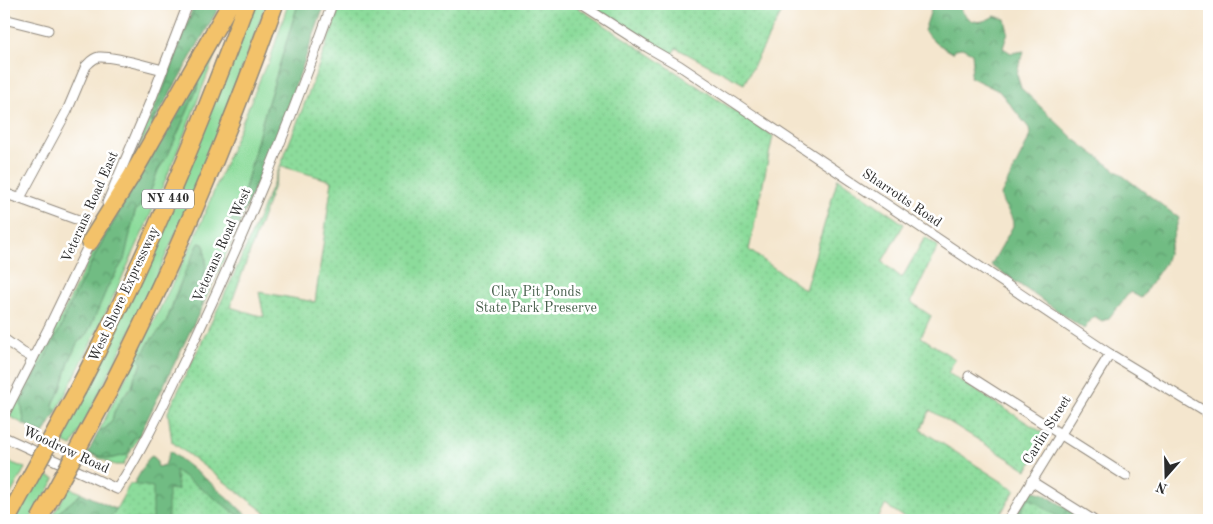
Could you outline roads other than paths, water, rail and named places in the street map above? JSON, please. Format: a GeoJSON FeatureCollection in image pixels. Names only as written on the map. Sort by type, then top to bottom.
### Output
{"type":"FeatureCollection","features":[{"type":"Feature","properties":{"kind":"highway"},"geometry":{"type":"LineString","coordinates":[[90,242],[134,172],[230,4]]}},
{"type":"Feature","properties":{"kind":"highway","name":"West Shore Expressway"},"geometry":{"type":"LineString","coordinates":[[7,520],[78,389],[120,306],[166,205],[212,94],[246,4]]}},
{"type":"Feature","properties":{"kind":"highway","name":"West Shore Expressway"},"geometry":{"type":"LineString","coordinates":[[39,520],[108,393],[182,237],[211,170],[275,4]]}},
{"type":"Feature","properties":{"kind":"highway"},"geometry":{"type":"LineString","coordinates":[[255,58],[282,4]]}},
{"type":"Feature","properties":{"kind":"street","name":"Veterans Road East"},"geometry":{"type":"LineString","coordinates":[[4,415],[90,242],[163,70],[188,4]]}},
{"type":"Feature","properties":{"kind":"street","name":"Veterans Road West"},"geometry":{"type":"LineString","coordinates":[[117,489],[128,473],[167,395],[238,245],[292,113],[332,4]]}},
{"type":"Feature","properties":{"kind":"street","name":"Sharrotts Road"},"geometry":{"type":"LineString","coordinates":[[580,4],[680,66],[1110,354],[1209,414]]}},
{"type":"Feature","properties":{"kind":"street"},"geometry":{"type":"LineString","coordinates":[[5,23],[48,30]]}},
{"type":"Feature","properties":{"kind":"street"},"geometry":{"type":"LineString","coordinates":[[20,198],[56,134],[86,66],[91,60],[97,57],[110,58],[163,70]]}},
{"type":"Feature","properties":{"kind":"street"},"geometry":{"type":"LineString","coordinates":[[4,193],[84,222]]}},
{"type":"Feature","properties":{"kind":"street"},"geometry":{"type":"LineString","coordinates":[[4,339],[34,358]]}},
{"type":"Feature","properties":{"kind":"street","name":"Carlin Street"},"geometry":{"type":"LineString","coordinates":[[1008,520],[1110,354]]}},
{"type":"Feature","properties":{"kind":"street"},"geometry":{"type":"LineString","coordinates":[[969,376],[1126,476]]}},
{"type":"Feature","properties":{"kind":"street","name":"Woodrow Road"},"geometry":{"type":"LineString","coordinates":[[4,437],[117,489]]}},
{"type":"Feature","properties":{"kind":"street"},"geometry":{"type":"LineString","coordinates":[[1031,481],[1093,520]]}},
{"type":"Feature","properties":{"kind":"park label","name":"Clay Pit Ponds State Park Preserve"},"geometry":{"type":"Point","coordinates":[536,300]}}]}
